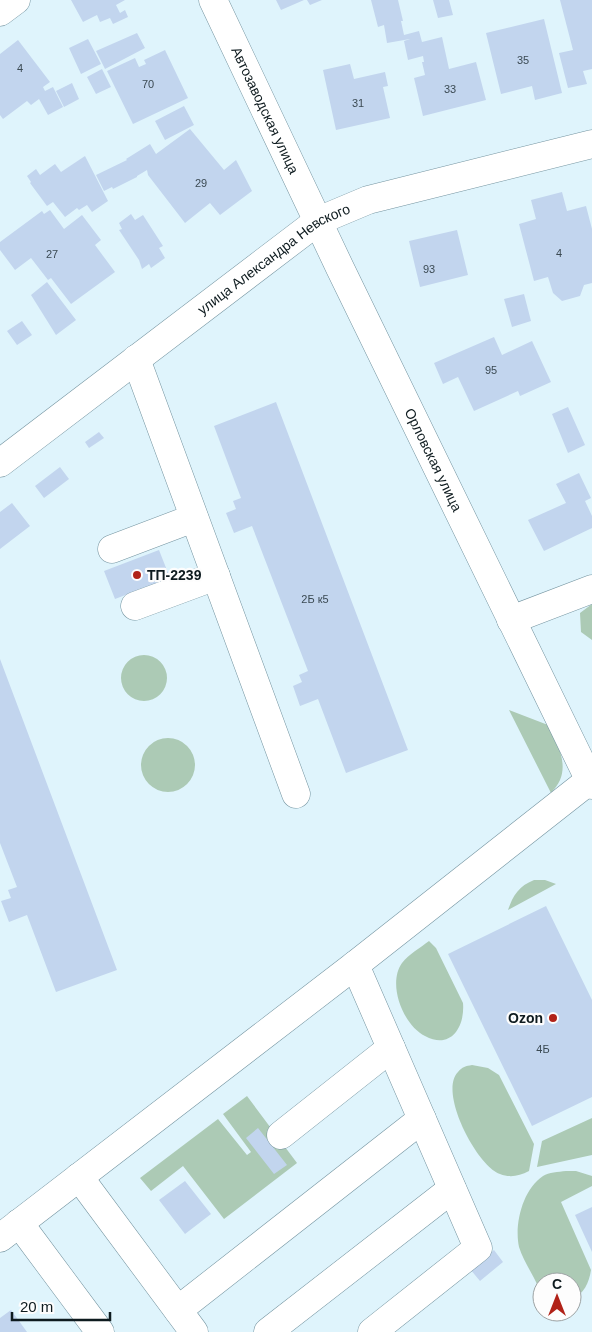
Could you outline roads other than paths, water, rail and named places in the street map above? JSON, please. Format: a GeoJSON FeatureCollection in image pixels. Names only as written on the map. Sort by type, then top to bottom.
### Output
{"type":"FeatureCollection","features":[{"type":"Feature","properties":{"kind":"street"},"geometry":{"type":"LineString","coordinates":[[0,12],[16,0]]}},
{"type":"Feature","properties":{"kind":"street","name":"Автозаводская улица"},"geometry":{"type":"LineString","coordinates":[[213,0],[318,222]]}},
{"type":"Feature","properties":{"kind":"street","name":"улица Александра Невского"},"geometry":{"type":"LineString","coordinates":[[0,463],[318,222],[368,200],[592,144]]}},
{"type":"Feature","properties":{"kind":"street","name":"Орловская улица"},"geometry":{"type":"LineString","coordinates":[[318,222],[591,782]]}},
{"type":"Feature","properties":{"kind":"street"},"geometry":{"type":"LineString","coordinates":[[136,359],[296,794]]}},
{"type":"Feature","properties":{"kind":"street"},"geometry":{"type":"LineString","coordinates":[[112,549],[194,518]]}},
{"type":"Feature","properties":{"kind":"street"},"geometry":{"type":"LineString","coordinates":[[135,606],[216,576]]}},
{"type":"Feature","properties":{"kind":"street"},"geometry":{"type":"LineString","coordinates":[[511,620],[592,589]]}},
{"type":"Feature","properties":{"kind":"street"},"geometry":{"type":"LineString","coordinates":[[100,1332],[10,1231],[591,782]]}},
{"type":"Feature","properties":{"kind":"street"},"geometry":{"type":"LineString","coordinates":[[355,966],[478,1248],[372,1332]]}},
{"type":"Feature","properties":{"kind":"street"},"geometry":{"type":"LineString","coordinates":[[281,1135],[391,1048]]}},
{"type":"Feature","properties":{"kind":"street"},"geometry":{"type":"LineString","coordinates":[[178,1310],[422,1119]]}},
{"type":"Feature","properties":{"kind":"street"},"geometry":{"type":"LineString","coordinates":[[80,1177],[194,1332]]}},
{"type":"Feature","properties":{"kind":"street"},"geometry":{"type":"LineString","coordinates":[[268,1332],[452,1188]]}},
{"type":"Feature","properties":{"kind":"place","name":"ТП-2239"},"geometry":{"type":"Point","coordinates":[137,575]}},
{"type":"Feature","properties":{"kind":"place","name":"Ozon"},"geometry":{"type":"Point","coordinates":[553,1018]}}]}
